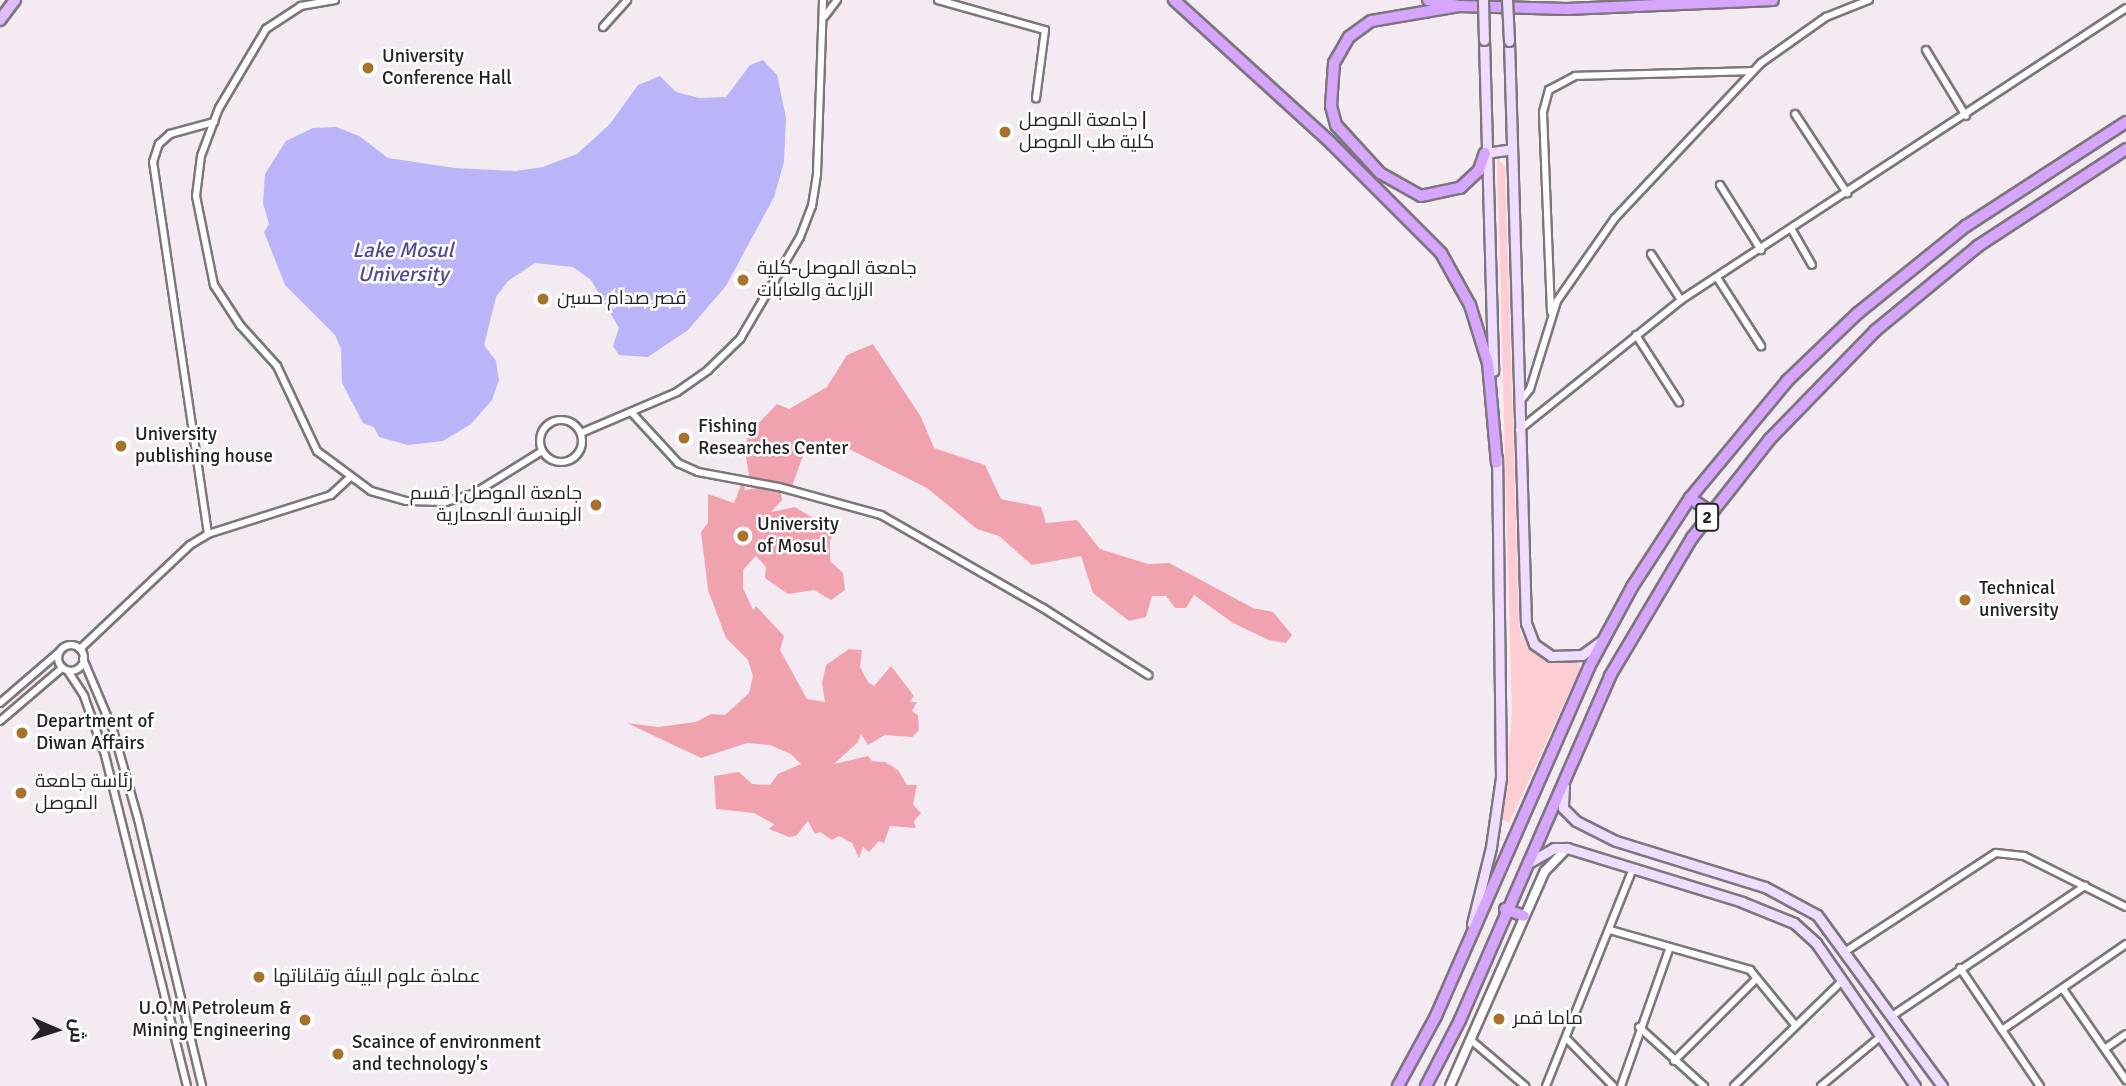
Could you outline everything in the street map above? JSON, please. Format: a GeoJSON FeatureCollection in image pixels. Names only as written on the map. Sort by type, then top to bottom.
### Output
{"type":"FeatureCollection","features":[{"type":"Feature","properties":{"kind":"highway"},"geometry":{"type":"LineString","coordinates":[[1174,0],[1331,144],[1441,253],[1470,305],[1488,363],[1497,463]]}},
{"type":"Feature","properties":{"kind":"highway"},"geometry":{"type":"LineString","coordinates":[[1428,0],[1459,6],[1621,9],[1773,0]]}},
{"type":"Feature","properties":{"kind":"highway"},"geometry":{"type":"LineString","coordinates":[[1459,6],[1371,21],[1349,37],[1334,63],[1331,106],[1336,125],[1380,173],[1421,196],[1460,188],[1479,170],[1485,153]]}},
{"type":"Feature","properties":{"kind":"highway","name":"2"},"geometry":{"type":"LineString","coordinates":[[1398,1086],[1421,1048],[1557,734],[1614,622],[1690,498],[1787,381],[1895,280],[2004,199],[2126,122]]}},
{"type":"Feature","properties":{"kind":"highway","name":"2"},"geometry":{"type":"LineString","coordinates":[[1426,1086],[1441,1058],[1564,777],[1632,635],[1674,563],[1712,512],[1770,439],[1875,331],[1978,246],[2126,149]]}},
{"type":"Feature","properties":{"kind":"highway"},"geometry":{"type":"LineString","coordinates":[[1690,498],[1712,512]]}},
{"type":"Feature","properties":{"kind":"highway"},"geometry":{"type":"LineString","coordinates":[[1505,909],[1524,916]]}},
{"type":"Feature","properties":{"kind":"highway"},"geometry":{"type":"LineString","coordinates":[[1421,1048],[1441,1058]]}},
{"type":"Feature","properties":{"kind":"main road"},"geometry":{"type":"LineString","coordinates":[[0,20],[15,0]]}},
{"type":"Feature","properties":{"kind":"main road"},"geometry":{"type":"LineString","coordinates":[[1468,939],[1491,847],[1501,778],[1497,463],[1485,153],[1483,0]]}},
{"type":"Feature","properties":{"kind":"main road"},"geometry":{"type":"LineString","coordinates":[[1507,0],[1518,430],[1528,635],[1542,652],[1573,657],[1591,651],[1614,622]]}},
{"type":"Feature","properties":{"kind":"main road"},"geometry":{"type":"LineString","coordinates":[[1485,153],[1512,149]]}},
{"type":"Feature","properties":{"kind":"main road"},"geometry":{"type":"LineString","coordinates":[[1564,777],[1563,808],[1576,821],[1616,841],[1793,900],[1817,915],[1846,951],[1942,1086]]}},
{"type":"Feature","properties":{"kind":"main road"},"geometry":{"type":"LineString","coordinates":[[1522,871],[1538,854],[1567,848],[1783,917],[1806,931],[1843,979],[1915,1086]]}},
{"type":"Feature","properties":{"kind":"main road"},"geometry":{"type":"LineString","coordinates":[[1783,917],[1793,900]]}},
{"type":"Feature","properties":{"kind":"street"},"geometry":{"type":"LineString","coordinates":[[331,0],[302,6],[266,29],[215,122],[201,156],[197,196],[214,285],[240,326],[277,366],[317,451],[372,491],[406,501],[446,502],[473,494],[542,451]]}},
{"type":"Feature","properties":{"kind":"street"},"geometry":{"type":"LineString","coordinates":[[603,27],[627,0]]}},
{"type":"Feature","properties":{"kind":"street"},"geometry":{"type":"LineString","coordinates":[[581,433],[633,414],[677,393],[740,339],[800,237],[812,206],[817,173],[825,16],[823,0]]}},
{"type":"Feature","properties":{"kind":"street"},"geometry":{"type":"LineString","coordinates":[[825,16],[837,0]]}},
{"type":"Feature","properties":{"kind":"street"},"geometry":{"type":"LineString","coordinates":[[938,0],[1045,30],[1036,98]]}},
{"type":"Feature","properties":{"kind":"street"},"geometry":{"type":"LineString","coordinates":[[1518,404],[1530,389],[1551,317],[1565,286],[1603,232],[1753,71],[1811,26],[1843,8],[1869,0]]}},
{"type":"Feature","properties":{"kind":"street"},"geometry":{"type":"LineString","coordinates":[[1518,430],[1681,300],[1718,279],[2126,8]]}},
{"type":"Feature","properties":{"kind":"street"},"geometry":{"type":"LineString","coordinates":[[1926,50],[1966,116]]}},
{"type":"Feature","properties":{"kind":"street"},"geometry":{"type":"LineString","coordinates":[[1551,317],[1543,113],[1549,90],[1575,76],[1753,71]]}},
{"type":"Feature","properties":{"kind":"street"},"geometry":{"type":"LineString","coordinates":[[1795,114],[1847,193]]}},
{"type":"Feature","properties":{"kind":"street"},"geometry":{"type":"LineString","coordinates":[[208,534],[153,162],[159,144],[170,134],[215,122]]}},
{"type":"Feature","properties":{"kind":"street"},"geometry":{"type":"LineString","coordinates":[[1720,185],[1761,250]]}},
{"type":"Feature","properties":{"kind":"street"},"geometry":{"type":"LineString","coordinates":[[1792,230],[1812,265]]}},
{"type":"Feature","properties":{"kind":"street"},"geometry":{"type":"LineString","coordinates":[[1651,254],[1681,300]]}},
{"type":"Feature","properties":{"kind":"street"},"geometry":{"type":"LineString","coordinates":[[1718,279],[1761,346]]}},
{"type":"Feature","properties":{"kind":"street"},"geometry":{"type":"LineString","coordinates":[[1636,335],[1679,402]]}},
{"type":"Feature","properties":{"kind":"street"},"geometry":{"type":"LineString","coordinates":[[633,414],[678,463],[698,472],[774,486],[881,515],[1043,608],[1148,676]]}},
{"type":"Feature","properties":{"kind":"street"},"geometry":{"type":"LineString","coordinates":[[566,420],[581,433],[578,454],[566,462],[552,461],[542,451],[540,437],[553,421],[566,420]]}},
{"type":"Feature","properties":{"kind":"street"},"geometry":{"type":"LineString","coordinates":[[80,649],[190,545],[208,534],[331,495],[350,477]]}},
{"type":"Feature","properties":{"kind":"street"},"geometry":{"type":"LineString","coordinates":[[2,698],[69,645],[80,649]]}},
{"type":"Feature","properties":{"kind":"street"},"geometry":{"type":"LineString","coordinates":[[80,649],[100,692],[127,781],[202,1086]]}},
{"type":"Feature","properties":{"kind":"street"},"geometry":{"type":"LineString","coordinates":[[59,652],[65,669],[84,696],[105,755],[187,1086]]}},
{"type":"Feature","properties":{"kind":"street"},"geometry":{"type":"LineString","coordinates":[[0,721],[65,669],[80,667],[83,659]]}},
{"type":"Feature","properties":{"kind":"street"},"geometry":{"type":"LineString","coordinates":[[1450,1086],[1545,871],[1567,848]]}},
{"type":"Feature","properties":{"kind":"street"},"geometry":{"type":"LineString","coordinates":[[1846,951],[1996,853],[2018,853],[2126,907]]}},
{"type":"Feature","properties":{"kind":"street"},"geometry":{"type":"LineString","coordinates":[[1546,1086],[1633,869]]}},
{"type":"Feature","properties":{"kind":"street"},"geometry":{"type":"LineString","coordinates":[[1892,1016],[1960,968],[2085,887]]}},
{"type":"Feature","properties":{"kind":"street"},"geometry":{"type":"LineString","coordinates":[[1610,930],[1750,970],[1796,1026]]}},
{"type":"Feature","properties":{"kind":"street"},"geometry":{"type":"LineString","coordinates":[[2002,1030],[2126,944]]}},
{"type":"Feature","properties":{"kind":"street"},"geometry":{"type":"LineString","coordinates":[[1620,1086],[1670,947]]}},
{"type":"Feature","properties":{"kind":"street"},"geometry":{"type":"LineString","coordinates":[[1960,968],[2040,1086]]}},
{"type":"Feature","properties":{"kind":"street"},"geometry":{"type":"LineString","coordinates":[[1674,1061],[1757,978]]}},
{"type":"Feature","properties":{"kind":"street"},"geometry":{"type":"LineString","coordinates":[[1734,1086],[1843,979]]}},
{"type":"Feature","properties":{"kind":"street"},"geometry":{"type":"LineString","coordinates":[[2063,989],[2126,1080],[2117,1086]]}},
{"type":"Feature","properties":{"kind":"street"},"geometry":{"type":"LineString","coordinates":[[1639,1027],[1704,1086]]}},
{"type":"Feature","properties":{"kind":"street"},"geometry":{"type":"LineString","coordinates":[[2106,1048],[2126,1034]]}},
{"type":"Feature","properties":{"kind":"street"},"geometry":{"type":"LineString","coordinates":[[1821,1086],[1880,1037]]}},
{"type":"Feature","properties":{"kind":"street"},"geometry":{"type":"LineString","coordinates":[[1567,1039],[1613,1086]]}},
{"type":"Feature","properties":{"kind":"street"},"geometry":{"type":"LineString","coordinates":[[1472,1041],[1525,1086]]}},
{"type":"Feature","properties":{"kind":"street"},"geometry":{"type":"LineString","coordinates":[[1828,1079],[1833,1086]]}},
{"type":"Feature","properties":{"kind":"shaded area"},"geometry":{"type":"Polygon","coordinates":[[[1497,157],[1505,167],[1519,624],[1521,635],[1536,653],[1555,662],[1579,662],[1580,669],[1509,823],[1502,819],[1512,714],[1497,157]]]}},
{"type":"Feature","properties":{"kind":"shaded area"},"geometry":{"type":"Polygon","coordinates":[[[873,344],[921,417],[934,448],[985,465],[1001,499],[1041,507],[1046,523],[1077,520],[1100,549],[1148,564],[1169,563],[1253,608],[1273,612],[1292,635],[1286,643],[1269,640],[1233,623],[1194,595],[1186,608],[1175,608],[1166,596],[1152,596],[1146,617],[1129,621],[1093,593],[1081,556],[1032,565],[999,536],[977,529],[927,488],[839,444],[804,453],[791,489],[780,487],[782,500],[771,512],[795,507],[836,532],[830,540],[830,561],[843,573],[845,590],[831,600],[814,590],[788,594],[765,578],[766,567],[756,556],[743,570],[743,588],[753,610],[756,606],[784,636],[780,650],[807,699],[825,702],[822,683],[826,665],[849,649],[862,650],[860,667],[868,682],[874,686],[891,666],[914,696],[910,702],[917,702],[912,711],[918,715],[919,730],[912,737],[885,735],[868,745],[861,734],[858,742],[834,764],[868,756],[872,761],[885,762],[898,770],[907,785],[917,785],[913,805],[921,813],[914,821],[916,828],[890,826],[884,843],[879,841],[869,852],[863,847],[859,858],[852,843],[839,836],[832,840],[820,832],[815,834],[808,821],[796,836],[789,837],[769,829],[774,824],[754,813],[716,809],[714,776],[739,772],[752,784],[770,785],[778,774],[801,764],[791,754],[770,745],[747,743],[701,758],[627,723],[658,727],[696,722],[711,714],[725,715],[749,693],[753,676],[748,660],[726,638],[708,590],[701,532],[708,523],[708,494],[734,503],[743,480],[745,490],[778,485],[772,480],[750,481],[744,445],[752,430],[777,404],[789,409],[827,387],[847,355],[873,344]]]}},
{"type":"Feature","properties":{"kind":"water","name":"Lake Mosul University"},"geometry":{"type":"Polygon","coordinates":[[[763,60],[777,75],[786,118],[784,162],[774,197],[726,286],[688,330],[648,357],[619,355],[613,346],[619,328],[591,280],[573,267],[535,263],[508,281],[496,297],[484,345],[496,361],[499,380],[492,400],[471,424],[443,441],[408,445],[379,437],[374,427],[363,423],[342,383],[341,349],[335,335],[285,285],[264,232],[269,224],[263,203],[265,174],[286,141],[313,128],[336,127],[359,136],[388,158],[455,168],[516,171],[543,167],[577,154],[610,124],[638,85],[660,76],[676,92],[699,98],[726,97],[750,65],[763,60]]]}},
{"type":"Feature","properties":{"kind":"place","name":"University Conference Hall"},"geometry":{"type":"Point","coordinates":[368,68]}},
{"type":"Feature","properties":{"kind":"place","name":"جامعة الموصل | كلية طب الموصل"},"geometry":{"type":"Point","coordinates":[1005,132]}},
{"type":"Feature","properties":{"kind":"place","name":"جامعة الموصل-كلية الزراعة والغابات"},"geometry":{"type":"Point","coordinates":[743,280]}},
{"type":"Feature","properties":{"kind":"place","name":"قصر صدام حسين"},"geometry":{"type":"Point","coordinates":[543,299]}},
{"type":"Feature","properties":{"kind":"place","name":"Fishing Researches Center"},"geometry":{"type":"Point","coordinates":[684,438]}},
{"type":"Feature","properties":{"kind":"place","name":"University publishing house"},"geometry":{"type":"Point","coordinates":[121,446]}},
{"type":"Feature","properties":{"kind":"place","name":"جامعة الموصل | قسم الهندسة المعمارية"},"geometry":{"type":"Point","coordinates":[596,505]}},
{"type":"Feature","properties":{"kind":"place","name":"University of Mosul"},"geometry":{"type":"Point","coordinates":[743,536]}},
{"type":"Feature","properties":{"kind":"place","name":"Technical university"},"geometry":{"type":"Point","coordinates":[1965,600]}},
{"type":"Feature","properties":{"kind":"place","name":"Department of Diwan Affairs"},"geometry":{"type":"Point","coordinates":[22,733]}},
{"type":"Feature","properties":{"kind":"place","name":"رئاسة جامعة الموصل"},"geometry":{"type":"Point","coordinates":[21,793]}},
{"type":"Feature","properties":{"kind":"place","name":"عمادة علوم البيئة وتقاناتها"},"geometry":{"type":"Point","coordinates":[259,977]}},
{"type":"Feature","properties":{"kind":"place","name":"ماما قمر"},"geometry":{"type":"Point","coordinates":[1499,1019]}},
{"type":"Feature","properties":{"kind":"place","name":"U.O.M Petroleum & Mining Engineering"},"geometry":{"type":"Point","coordinates":[305,1020]}},
{"type":"Feature","properties":{"kind":"place","name":"Scaince of environment and technology's"},"geometry":{"type":"Point","coordinates":[338,1054]}}]}
